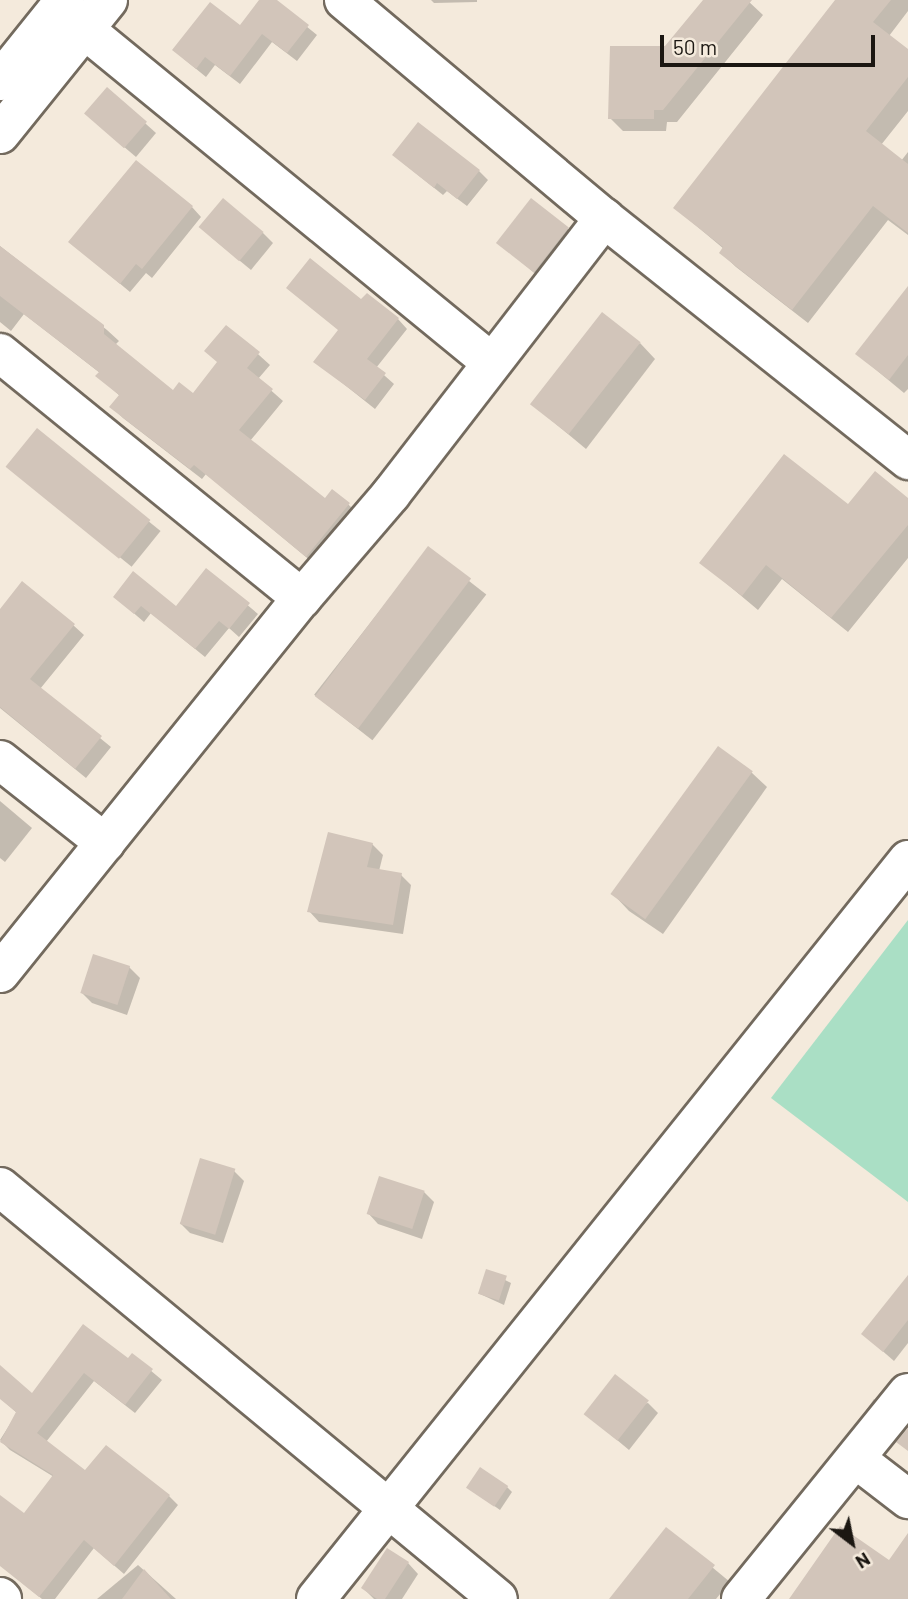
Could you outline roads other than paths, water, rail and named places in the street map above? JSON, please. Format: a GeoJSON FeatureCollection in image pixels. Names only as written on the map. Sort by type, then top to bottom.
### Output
{"type":"FeatureCollection","features":[{"type":"Feature","properties":{"kind":"street"},"geometry":{"type":"LineString","coordinates":[[0,81],[75,15],[108,0]]}},
{"type":"Feature","properties":{"kind":"street"},"geometry":{"type":"LineString","coordinates":[[344,0],[604,218],[908,460]]}},
{"type":"Feature","properties":{"kind":"street"},"geometry":{"type":"LineString","coordinates":[[0,134],[75,15]]}},
{"type":"Feature","properties":{"kind":"street"},"geometry":{"type":"LineString","coordinates":[[75,15],[492,363]]}},
{"type":"Feature","properties":{"kind":"street"},"geometry":{"type":"LineString","coordinates":[[0,973],[302,598],[391,494],[604,218]]}},
{"type":"Feature","properties":{"kind":"street"},"geometry":{"type":"LineString","coordinates":[[0,353],[302,598]]}},
{"type":"Feature","properties":{"kind":"street"},"geometry":{"type":"LineString","coordinates":[[0,760],[105,842]]}},
{"type":"Feature","properties":{"kind":"street"},"geometry":{"type":"LineString","coordinates":[[316,1599],[908,860]]}},
{"type":"Feature","properties":{"kind":"street"},"geometry":{"type":"LineString","coordinates":[[0,1187],[498,1599]]}},
{"type":"Feature","properties":{"kind":"street"},"geometry":{"type":"LineString","coordinates":[[741,1599],[908,1393]]}},
{"type":"Feature","properties":{"kind":"street"},"geometry":{"type":"LineString","coordinates":[[856,1459],[908,1499]]}}]}
